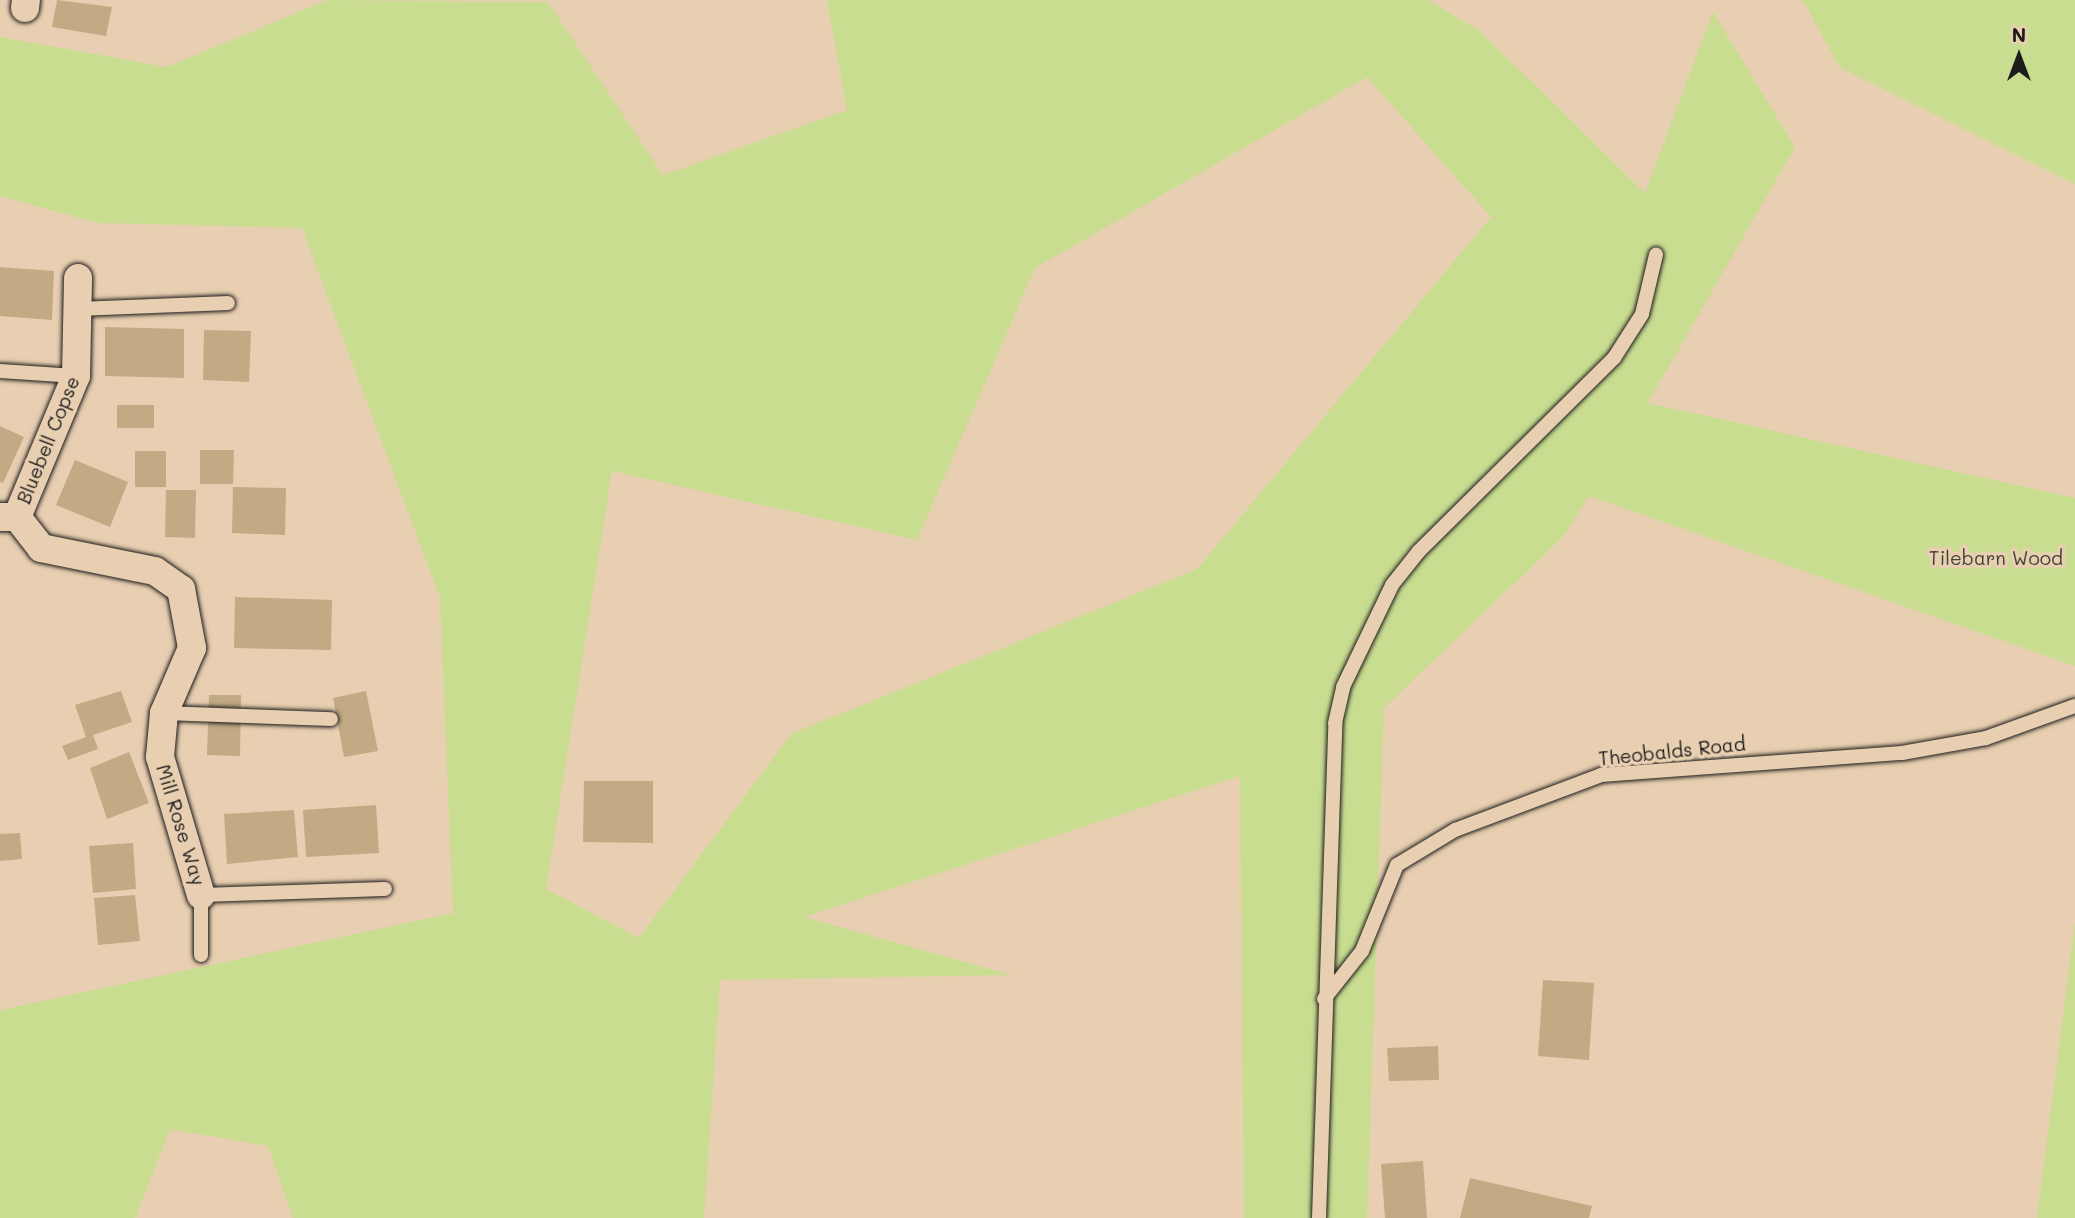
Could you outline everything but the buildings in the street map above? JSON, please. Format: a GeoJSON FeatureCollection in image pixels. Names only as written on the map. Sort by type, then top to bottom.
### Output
{"type":"FeatureCollection","features":[{"type":"Feature","properties":{"kind":"street","name":"Bluebell Copse"},"geometry":{"type":"LineString","coordinates":[[8,517],[76,376],[78,278]]}},
{"type":"Feature","properties":{"kind":"street","name":"Mill Rose Way"},"geometry":{"type":"LineString","coordinates":[[8,517],[41,548],[155,572],[181,589],[192,648],[164,713],[160,757],[201,895]]}},
{"type":"Feature","properties":{"kind":"lane"},"geometry":{"type":"LineString","coordinates":[[1319,1218],[1335,723],[1358,649],[1419,551],[1614,358],[1642,314],[1656,255]]}},
{"type":"Feature","properties":{"kind":"lane"},"geometry":{"type":"LineString","coordinates":[[78,309],[228,303]]}},
{"type":"Feature","properties":{"kind":"lane"},"geometry":{"type":"LineString","coordinates":[[0,371],[76,376]]}},
{"type":"Feature","properties":{"kind":"lane","name":"Theobalds Road"},"geometry":{"type":"LineString","coordinates":[[1324,999],[1362,951],[1397,865],[1455,831],[1601,775],[1902,753],[1986,738],[2075,706]]}},
{"type":"Feature","properties":{"kind":"lane"},"geometry":{"type":"LineString","coordinates":[[164,713],[331,719]]}},
{"type":"Feature","properties":{"kind":"lane","name":"Mill Rose Way"},"geometry":{"type":"LineString","coordinates":[[201,955],[201,895],[385,889]]}},
{"type":"Feature","properties":{"kind":"green space","name":"Tilebarn Wood"},"geometry":{"type":"Polygon","coordinates":[[[327,0],[548,2],[663,175],[847,110],[827,0],[1428,0],[1480,31],[1645,193],[1713,12],[1795,147],[1648,403],[2075,498],[2075,666],[1589,496],[1564,536],[1384,708],[1367,1218],[1244,1218],[1240,776],[804,917],[1011,975],[720,980],[704,1218],[293,1218],[268,1146],[170,1129],[135,1218],[0,1218],[0,1010],[453,913],[440,598],[302,228],[98,223],[0,196],[0,37],[167,67],[327,0]],[[1367,77],[1035,268],[917,540],[612,471],[546,889],[639,938],[791,734],[1197,569],[1491,217],[1367,77]]]}},
{"type":"Feature","properties":{"kind":"green space"},"geometry":{"type":"Polygon","coordinates":[[[1803,0],[2075,0],[2075,184],[1839,67],[1803,0]]]}},
{"type":"Feature","properties":{"kind":"green space"},"geometry":{"type":"Polygon","coordinates":[[[2075,923],[2075,1218],[2037,1218],[2075,923]]]}}]}
